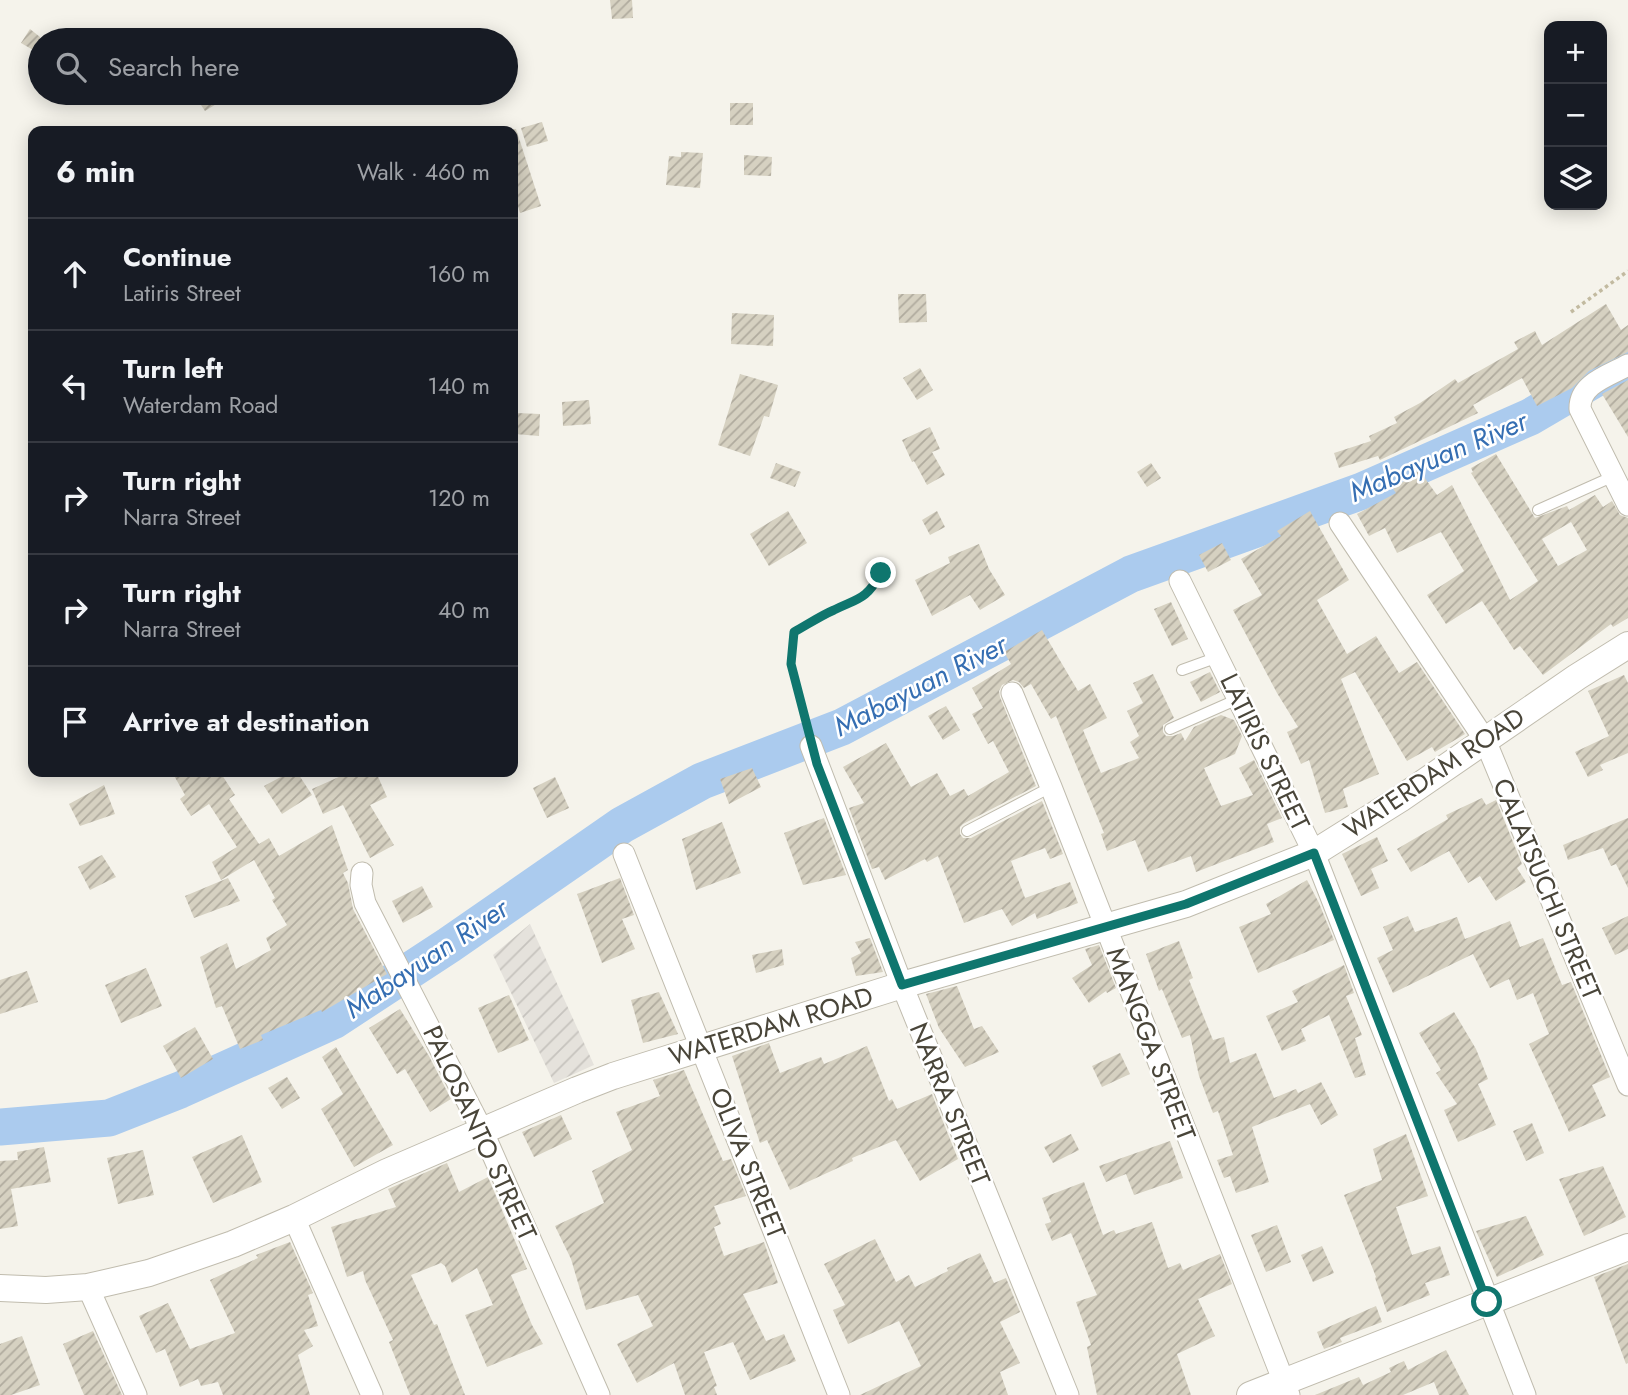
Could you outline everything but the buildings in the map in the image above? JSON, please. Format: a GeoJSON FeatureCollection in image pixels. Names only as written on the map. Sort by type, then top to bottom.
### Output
{"type":"FeatureCollection","features":[{"type":"Feature","properties":{"kind":"street"},"geometry":{"type":"LineString","coordinates":[[1628,365],[1585,390],[1580,398],[1580,409],[1628,506]]}},
{"type":"Feature","properties":{"kind":"street","name":"CALATSUCHI STREET"},"geometry":{"type":"LineString","coordinates":[[1340,523],[1485,740],[1628,1086]]}},
{"type":"Feature","properties":{"kind":"street","name":"LATIRIS STREET"},"geometry":{"type":"LineString","coordinates":[[1180,581],[1314,853],[1525,1395]]}},
{"type":"Feature","properties":{"kind":"street","name":"WATERDAM ROAD"},"geometry":{"type":"LineString","coordinates":[[0,1288],[46,1290],[88,1287],[149,1273],[233,1244],[294,1218],[387,1172],[577,1090],[902,985],[1186,904],[1314,853],[1400,799],[1628,645]]}},
{"type":"Feature","properties":{"kind":"street","name":"MANGGA STREET"},"geometry":{"type":"LineString","coordinates":[[1012,693],[1286,1388]]}},
{"type":"Feature","properties":{"kind":"street","name":"NARRA STREET"},"geometry":{"type":"LineString","coordinates":[[811,746],[902,985],[1068,1395]]}},
{"type":"Feature","properties":{"kind":"street","name":"OLIVA STREET"},"geometry":{"type":"LineString","coordinates":[[624,854],[839,1395]]}},
{"type":"Feature","properties":{"kind":"street","name":"PALOSANTO STREET"},"geometry":{"type":"LineString","coordinates":[[362,873],[360,885],[365,903],[482,1130],[599,1395]]}},
{"type":"Feature","properties":{"kind":"street"},"geometry":{"type":"LineString","coordinates":[[294,1218],[373,1395]]}},
{"type":"Feature","properties":{"kind":"street"},"geometry":{"type":"LineString","coordinates":[[1250,1395],[1286,1388],[1487,1302],[1628,1247]]}},
{"type":"Feature","properties":{"kind":"street"},"geometry":{"type":"LineString","coordinates":[[88,1287],[136,1395]]}},
{"type":"Feature","properties":{"kind":"lane"},"geometry":{"type":"LineString","coordinates":[[1538,510],[1614,476]]}},
{"type":"Feature","properties":{"kind":"lane"},"geometry":{"type":"LineString","coordinates":[[1182,670],[1219,657]]}},
{"type":"Feature","properties":{"kind":"lane"},"geometry":{"type":"LineString","coordinates":[[1170,729],[1238,698]]}},
{"type":"Feature","properties":{"kind":"lane"},"geometry":{"type":"LineString","coordinates":[[967,831],[1051,787]]}},
{"type":"Feature","properties":{"kind":"path"},"geometry":{"type":"LineString","coordinates":[[1571,312],[1628,271]]}},
{"type":"Feature","properties":{"kind":"path"},"geometry":{"type":"LineString","coordinates":[[811,746],[791,664],[794,632],[835,609],[859,600],[873,588],[881,573]]}},
{"type":"Feature","properties":{"kind":"shaded area"},"geometry":{"type":"Polygon","coordinates":[[[530,924],[594,1065],[554,1083],[493,955],[530,924]]]}},
{"type":"Feature","properties":{"kind":"waterway","name":"Mabayuan River"},"geometry":{"type":"LineString","coordinates":[[0,1127],[109,1118],[180,1090],[333,1021],[449,945],[622,825],[702,781],[842,727],[1131,574],[1362,491],[1530,417],[1617,366]]}},
{"type":"Feature","properties":{"kind":"route"},"geometry":{"type":"LineString","coordinates":[[881,573],[873,588],[859,600],[835,609],[794,632],[791,664],[817,764],[902,985],[1186,904],[1314,853],[1487,1302]]}}]}
